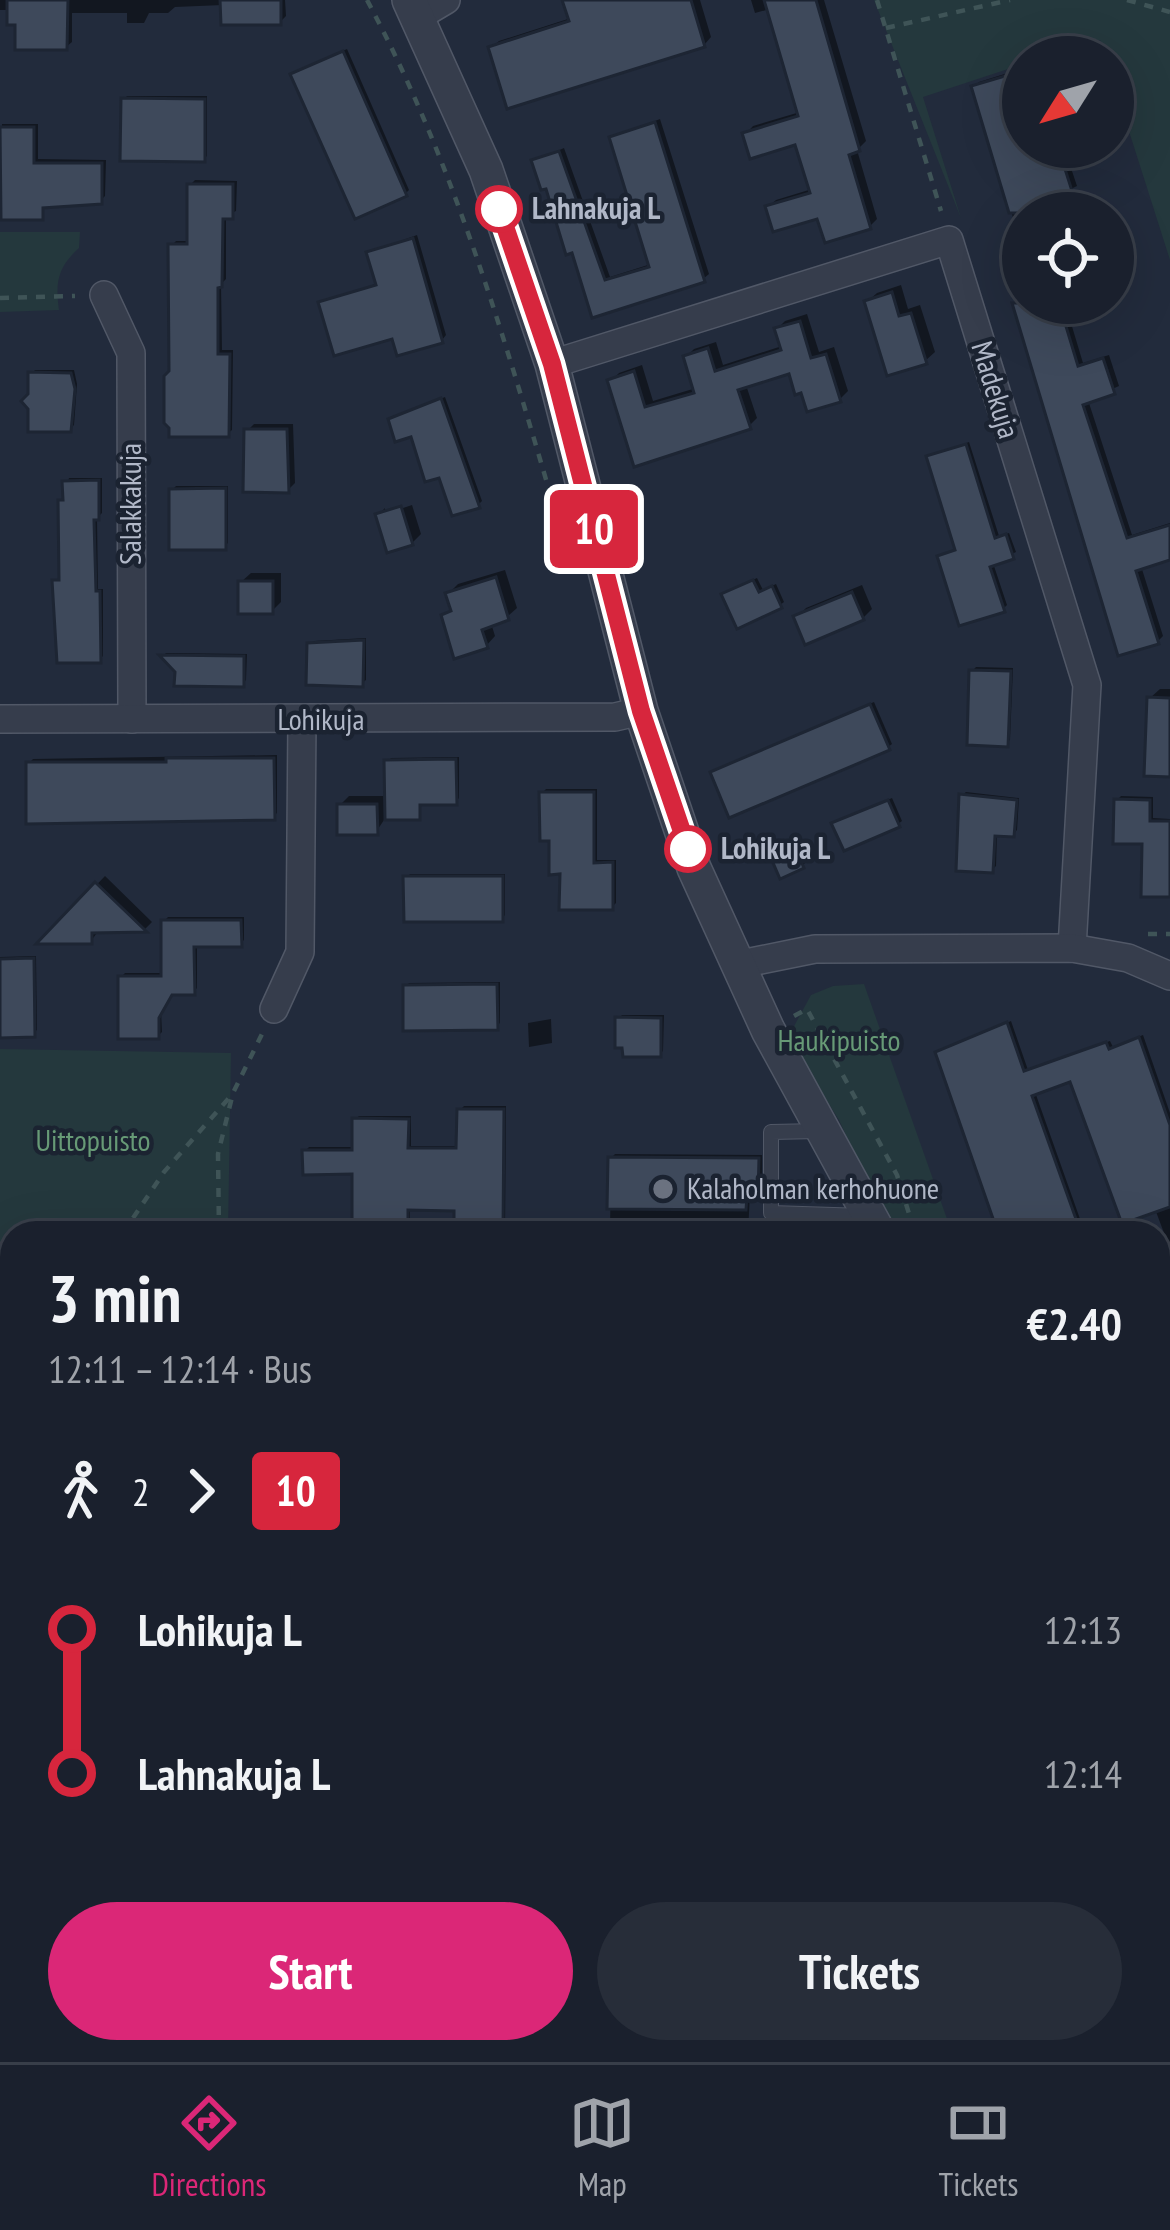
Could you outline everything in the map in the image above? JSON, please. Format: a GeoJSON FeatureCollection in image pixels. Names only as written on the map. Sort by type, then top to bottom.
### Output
{"type":"FeatureCollection","features":[{"type":"Feature","properties":{"kind":"street"},"geometry":{"type":"LineString","coordinates":[[425,5],[552,364],[641,711],[694,868],[736,964],[872,1221]]}},
{"type":"Feature","properties":{"kind":"street"},"geometry":{"type":"LineString","coordinates":[[552,364],[949,240]]}},
{"type":"Feature","properties":{"kind":"street","name":"Madekuja"},"geometry":{"type":"LineString","coordinates":[[949,240],[1087,685],[1072,948]]}},
{"type":"Feature","properties":{"kind":"street","name":"Salakkakuja"},"geometry":{"type":"LineString","coordinates":[[104,295],[130,353],[132,719]]}},
{"type":"Feature","properties":{"kind":"street","name":"Lohikuja"},"geometry":{"type":"LineString","coordinates":[[0,719],[302,721],[616,717],[641,711]]}},
{"type":"Feature","properties":{"kind":"street"},"geometry":{"type":"LineString","coordinates":[[274,1010],[300,952],[302,721]]}},
{"type":"Feature","properties":{"kind":"street"},"geometry":{"type":"LineString","coordinates":[[736,964],[814,949],[1072,948],[1128,958],[1170,976]]}},
{"type":"Feature","properties":{"kind":"lane"},"geometry":{"type":"LineString","coordinates":[[824,1131],[771,1132],[771,1213],[840,1221]]}},
{"type":"Feature","properties":{"kind":"path"},"geometry":{"type":"LineString","coordinates":[[877,0],[949,240]]}},
{"type":"Feature","properties":{"kind":"path"},"geometry":{"type":"LineString","coordinates":[[886,28],[1010,0]]}},
{"type":"Feature","properties":{"kind":"path"},"geometry":{"type":"LineString","coordinates":[[1127,0],[1170,12]]}},
{"type":"Feature","properties":{"kind":"path"},"geometry":{"type":"LineString","coordinates":[[0,298],[104,295]]}},
{"type":"Feature","properties":{"kind":"path"},"geometry":{"type":"LineString","coordinates":[[219,1221],[218,1154],[232,1094],[274,1010]]}},
{"type":"Feature","properties":{"kind":"path"},"geometry":{"type":"LineString","coordinates":[[131,1221],[164,1172],[232,1094]]}},
{"type":"Feature","properties":{"kind":"green space"},"geometry":{"type":"Polygon","coordinates":[[[874,0],[1170,0],[1170,260],[1134,147],[1134,36],[1002,36],[1002,71],[923,97],[961,218],[874,0]]]}},
{"type":"Feature","properties":{"kind":"green space"},"geometry":{"type":"Polygon","coordinates":[[[0,232],[80,232],[79,248],[60,276],[59,310],[0,312],[0,232]]]}},
{"type":"Feature","properties":{"kind":"green space","name":"Haukipuisto"},"geometry":{"type":"Polygon","coordinates":[[[864,984],[948,1221],[885,1221],[839,1120],[799,1057],[792,1030],[811,995],[833,986],[864,984]]]}},
{"type":"Feature","properties":{"kind":"green space","name":"Uittopuisto"},"geometry":{"type":"Polygon","coordinates":[[[0,1049],[231,1053],[228,1221],[0,1221],[0,1049]]]}},
{"type":"Feature","properties":{"kind":"building"},"geometry":{"type":"Polygon","coordinates":[[[7,0],[68,0],[67,50],[15,50],[15,25],[7,25],[7,0]]]}},
{"type":"Feature","properties":{"kind":"building"},"geometry":{"type":"Polygon","coordinates":[[[220,0],[281,0],[281,25],[221,25],[220,0]]]}},
{"type":"Feature","properties":{"kind":"building"},"geometry":{"type":"Polygon","coordinates":[[[562,0],[691,0],[705,47],[507,109],[488,47],[569,21],[562,0]]]}},
{"type":"Feature","properties":{"kind":"building"},"geometry":{"type":"Polygon","coordinates":[[[764,0],[816,0],[860,151],[849,155],[871,229],[825,243],[817,219],[773,232],[765,206],[810,193],[795,145],[750,159],[742,133],[798,116],[764,0]]]}},
{"type":"Feature","properties":{"kind":"building"},"geometry":{"type":"Polygon","coordinates":[[[343,51],[407,196],[355,219],[290,74],[343,51]]]}},
{"type":"Feature","properties":{"kind":"building"},"geometry":{"type":"Polygon","coordinates":[[[1002,77],[1002,168],[1065,168],[1072,192],[1003,192],[971,86],[1002,77]]]}},
{"type":"Feature","properties":{"kind":"building"},"geometry":{"type":"Polygon","coordinates":[[[121,98],[205,99],[205,162],[120,161],[121,98]]]}},
{"type":"Feature","properties":{"kind":"building"},"geometry":{"type":"Polygon","coordinates":[[[655,122],[705,282],[592,318],[572,253],[566,255],[546,189],[541,190],[531,160],[559,151],[605,280],[649,267],[609,137],[655,122]]]}},
{"type":"Feature","properties":{"kind":"building"},"geometry":{"type":"Polygon","coordinates":[[[0,127],[34,127],[34,163],[102,163],[102,204],[43,208],[43,220],[1,220],[0,127]]]}},
{"type":"Feature","properties":{"kind":"building"},"geometry":{"type":"Polygon","coordinates":[[[187,184],[233,184],[233,219],[223,219],[222,287],[218,288],[218,354],[230,354],[229,437],[169,437],[164,423],[164,376],[169,371],[168,244],[187,244],[187,184]]]}},
{"type":"Feature","properties":{"kind":"building"},"geometry":{"type":"Polygon","coordinates":[[[413,238],[443,343],[397,356],[392,339],[334,356],[318,302],[376,285],[366,252],[413,238]]]}},
{"type":"Feature","properties":{"kind":"building"},"geometry":{"type":"Polygon","coordinates":[[[892,292],[899,316],[911,313],[927,364],[887,376],[864,301],[892,292]]]}},
{"type":"Feature","properties":{"kind":"building"},"geometry":{"type":"Polygon","coordinates":[[[800,321],[811,358],[826,354],[841,402],[807,412],[789,374],[738,390],[751,429],[634,467],[607,380],[634,371],[645,407],[694,393],[683,356],[708,348],[715,371],[781,350],[774,328],[800,321]]]}},
{"type":"Feature","properties":{"kind":"building"},"geometry":{"type":"Polygon","coordinates":[[[1018,324],[1065,324],[1078,366],[1103,358],[1115,394],[1083,405],[1127,538],[1170,525],[1170,560],[1136,571],[1159,644],[1118,656],[1018,324]]]}},
{"type":"Feature","properties":{"kind":"building"},"geometry":{"type":"Polygon","coordinates":[[[28,372],[71,373],[75,389],[71,432],[28,432],[28,409],[21,401],[28,394],[28,372]]]}},
{"type":"Feature","properties":{"kind":"building"},"geometry":{"type":"Polygon","coordinates":[[[441,398],[480,508],[452,516],[439,478],[425,482],[411,437],[395,442],[388,419],[441,398]]]}},
{"type":"Feature","properties":{"kind":"building"},"geometry":{"type":"Polygon","coordinates":[[[244,429],[287,429],[289,493],[243,492],[244,429]]]}},
{"type":"Feature","properties":{"kind":"building"},"geometry":{"type":"Polygon","coordinates":[[[966,444],[995,538],[1006,534],[1014,559],[990,567],[1005,612],[959,626],[937,556],[955,550],[926,456],[966,444]]]}},
{"type":"Feature","properties":{"kind":"building"},"geometry":{"type":"Polygon","coordinates":[[[99,480],[99,520],[94,520],[101,663],[57,663],[52,580],[59,580],[62,481],[99,480]]]}},
{"type":"Feature","properties":{"kind":"building"},"geometry":{"type":"Polygon","coordinates":[[[226,488],[226,550],[169,550],[169,489],[226,488]]]}},
{"type":"Feature","properties":{"kind":"building"},"geometry":{"type":"Polygon","coordinates":[[[401,506],[413,545],[387,553],[375,514],[401,506]]]}},
{"type":"Feature","properties":{"kind":"building"},"geometry":{"type":"Polygon","coordinates":[[[496,577],[509,620],[482,630],[488,648],[454,659],[441,615],[451,611],[445,593],[496,577]]]}},
{"type":"Feature","properties":{"kind":"building"},"geometry":{"type":"Polygon","coordinates":[[[753,580],[759,592],[772,586],[782,608],[737,629],[721,594],[753,580]]]}},
{"type":"Feature","properties":{"kind":"building"},"geometry":{"type":"Polygon","coordinates":[[[238,581],[273,581],[273,614],[238,614],[238,581]]]}},
{"type":"Feature","properties":{"kind":"building"},"geometry":{"type":"Polygon","coordinates":[[[852,592],[864,620],[805,645],[793,616],[852,592]]]}},
{"type":"Feature","properties":{"kind":"building"},"geometry":{"type":"Polygon","coordinates":[[[364,640],[363,687],[306,685],[307,643],[364,640]]]}},
{"type":"Feature","properties":{"kind":"building"},"geometry":{"type":"Polygon","coordinates":[[[159,655],[244,656],[244,687],[174,686],[175,672],[159,655]]]}},
{"type":"Feature","properties":{"kind":"building"},"geometry":{"type":"Polygon","coordinates":[[[969,670],[1011,671],[1008,747],[967,745],[969,670]]]}},
{"type":"Feature","properties":{"kind":"building"},"geometry":{"type":"Polygon","coordinates":[[[1147,697],[1170,698],[1170,777],[1144,776],[1147,697]]]}},
{"type":"Feature","properties":{"kind":"building"},"geometry":{"type":"Polygon","coordinates":[[[870,704],[890,750],[729,818],[710,772],[870,704]]]}},
{"type":"Feature","properties":{"kind":"building"},"geometry":{"type":"Polygon","coordinates":[[[166,758],[274,758],[275,820],[26,824],[26,762],[166,762],[166,758]]]}},
{"type":"Feature","properties":{"kind":"building"},"geometry":{"type":"Polygon","coordinates":[[[456,759],[457,805],[420,805],[420,820],[385,820],[384,760],[456,759]]]}},
{"type":"Feature","properties":{"kind":"building"},"geometry":{"type":"Polygon","coordinates":[[[539,792],[594,792],[594,863],[613,862],[613,910],[559,910],[560,874],[549,875],[549,841],[540,841],[539,792]]]}},
{"type":"Feature","properties":{"kind":"building"},"geometry":{"type":"Polygon","coordinates":[[[959,794],[1017,800],[1014,837],[995,836],[993,873],[956,871],[959,794]]]}},
{"type":"Feature","properties":{"kind":"building"},"geometry":{"type":"Polygon","coordinates":[[[1114,799],[1150,800],[1150,821],[1170,821],[1170,897],[1141,897],[1142,844],[1113,844],[1114,799]]]}},
{"type":"Feature","properties":{"kind":"building"},"geometry":{"type":"Polygon","coordinates":[[[888,800],[900,827],[844,851],[831,823],[888,800]]]}},
{"type":"Feature","properties":{"kind":"building"},"geometry":{"type":"Polygon","coordinates":[[[337,804],[377,804],[378,835],[337,835],[337,804]]]}},
{"type":"Feature","properties":{"kind":"building"},"geometry":{"type":"Polygon","coordinates":[[[792,841],[804,868],[780,879],[768,851],[792,841]]]}},
{"type":"Feature","properties":{"kind":"building"},"geometry":{"type":"Polygon","coordinates":[[[403,876],[503,876],[503,922],[404,922],[403,876]]]}},
{"type":"Feature","properties":{"kind":"building"},"geometry":{"type":"Polygon","coordinates":[[[95,882],[147,932],[92,933],[92,944],[36,944],[95,882]]]}},
{"type":"Feature","properties":{"kind":"building"},"geometry":{"type":"Polygon","coordinates":[[[161,920],[241,920],[242,947],[194,947],[195,995],[172,995],[159,1018],[159,1039],[118,1039],[118,976],[161,976],[161,920]]]}},
{"type":"Feature","properties":{"kind":"building"},"geometry":{"type":"Polygon","coordinates":[[[34,958],[35,1037],[0,1038],[0,959],[34,958]]]}},
{"type":"Feature","properties":{"kind":"building"},"geometry":{"type":"Polygon","coordinates":[[[497,984],[498,1030],[403,1031],[403,985],[497,984]]]}},
{"type":"Feature","properties":{"kind":"building"},"geometry":{"type":"Polygon","coordinates":[[[615,1017],[661,1018],[661,1057],[623,1057],[622,1048],[615,1048],[615,1017]]]}},
{"type":"Feature","properties":{"kind":"building"},"geometry":{"type":"Polygon","coordinates":[[[1007,1022],[1024,1071],[1106,1042],[1109,1049],[1139,1037],[1170,1125],[1170,1207],[1121,1221],[1070,1082],[1032,1096],[1077,1221],[994,1221],[935,1052],[1007,1022]]]}},
{"type":"Feature","properties":{"kind":"building"},"geometry":{"type":"Polygon","coordinates":[[[457,1109],[504,1109],[503,1221],[454,1221],[454,1211],[408,1210],[408,1221],[352,1221],[352,1174],[303,1175],[302,1150],[352,1150],[352,1118],[409,1119],[408,1148],[456,1148],[457,1109]]]}},
{"type":"Feature","properties":{"kind":"building"},"geometry":{"type":"Polygon","coordinates":[[[608,1157],[759,1158],[758,1196],[747,1196],[746,1210],[607,1209],[608,1157]]]}},
{"type":"Feature","properties":{"kind":"bus line","name":"10"},"geometry":{"type":"LineString","coordinates":[[499,209],[552,364],[641,711],[688,849]]}},
{"type":"Feature","properties":{"kind":"place","name":"Lahnakuja L"},"geometry":{"type":"Point","coordinates":[499,209]}},
{"type":"Feature","properties":{"kind":"place","name":"Lohikuja L"},"geometry":{"type":"Point","coordinates":[688,849]}},
{"type":"Feature","properties":{"kind":"place","name":"Kalaholman kerhohuone"},"geometry":{"type":"Point","coordinates":[663,1189]}}]}
